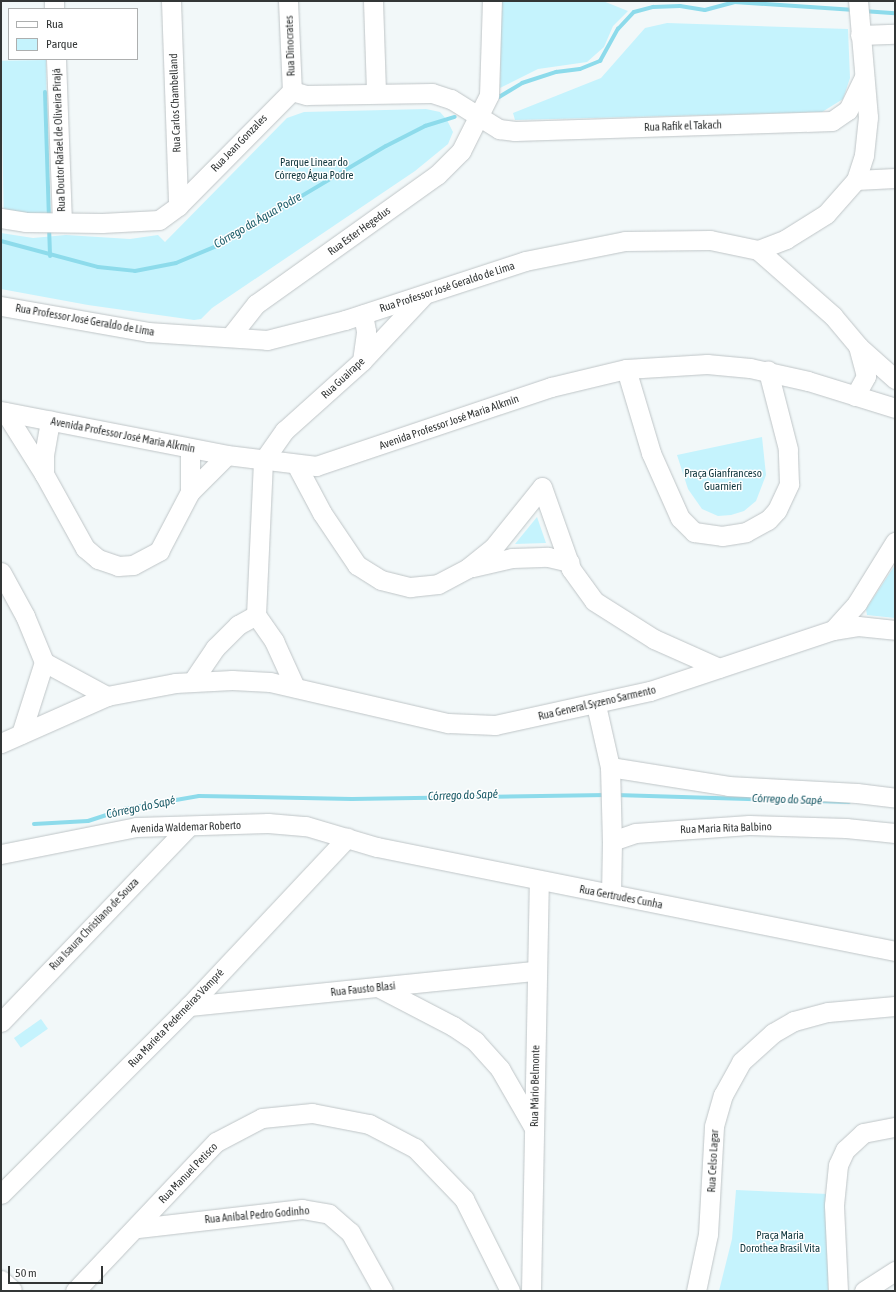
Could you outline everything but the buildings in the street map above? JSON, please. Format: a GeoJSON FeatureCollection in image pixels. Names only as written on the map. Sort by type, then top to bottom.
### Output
{"type":"FeatureCollection","features":[{"type":"Feature","properties":{"kind":"main road"},"geometry":{"type":"LineString","coordinates":[[1,1282],[11,1291]]}},
{"type":"Feature","properties":{"kind":"street","name":"Rua Carlos Chambelland"},"geometry":{"type":"LineString","coordinates":[[171,1],[178,206]]}},
{"type":"Feature","properties":{"kind":"street","name":"Rua Dinocrates"},"geometry":{"type":"LineString","coordinates":[[288,1],[292,91]]}},
{"type":"Feature","properties":{"kind":"street"},"geometry":{"type":"LineString","coordinates":[[373,1],[376,93]]}},
{"type":"Feature","properties":{"kind":"street","name":"Rua Ester Hegedus"},"geometry":{"type":"LineString","coordinates":[[230,337],[256,304],[437,175],[461,151],[480,118],[492,79],[492,1]]}},
{"type":"Feature","properties":{"kind":"street"},"geometry":{"type":"LineString","coordinates":[[758,250],[786,239],[826,214],[856,180],[867,136],[859,4]]}},
{"type":"Feature","properties":{"kind":"street"},"geometry":{"type":"LineString","coordinates":[[860,31],[895,34]]}},
{"type":"Feature","properties":{"kind":"street","name":"Rua Doutor Rafael de Oliveira Pirajá"},"geometry":{"type":"LineString","coordinates":[[52,221],[56,60]]}},
{"type":"Feature","properties":{"kind":"street","name":"Rua Rafik el Takach"},"geometry":{"type":"LineString","coordinates":[[480,118],[499,129],[515,131],[832,121],[848,110],[864,77]]}},
{"type":"Feature","properties":{"kind":"street","name":"Rua Jean Gonzales"},"geometry":{"type":"LineString","coordinates":[[1,218],[52,221],[151,222],[178,206],[292,91]]}},
{"type":"Feature","properties":{"kind":"street"},"geometry":{"type":"LineString","coordinates":[[292,91],[306,95],[432,93],[451,99],[480,118]]}},
{"type":"Feature","properties":{"kind":"street"},"geometry":{"type":"LineString","coordinates":[[856,180],[895,178]]}},
{"type":"Feature","properties":{"kind":"street","name":"Rua Professor José Geraldo de Lima"},"geometry":{"type":"LineString","coordinates":[[1,306],[148,332],[267,340],[285,338],[424,295],[470,277],[525,261],[625,241],[710,240],[758,250],[833,316],[858,346],[895,379]]}},
{"type":"Feature","properties":{"kind":"street","name":"Rua Guairape"},"geometry":{"type":"LineString","coordinates":[[263,461],[284,431],[362,361],[424,295]]}},
{"type":"Feature","properties":{"kind":"street"},"geometry":{"type":"LineString","coordinates":[[362,361],[366,331],[363,314]]}},
{"type":"Feature","properties":{"kind":"street","name":"Rua Professor José Geraldo de Lima"},"geometry":{"type":"LineString","coordinates":[[855,396],[866,376],[858,346]]}},
{"type":"Feature","properties":{"kind":"street","name":"Avenida Professor José Maria Alkmin"},"geometry":{"type":"LineString","coordinates":[[3,412],[227,455],[297,466],[321,466],[551,387],[626,370],[707,364],[768,371],[895,408]]}},
{"type":"Feature","properties":{"kind":"street"},"geometry":{"type":"LineString","coordinates":[[626,370],[652,453],[680,518],[694,532],[722,536],[746,532],[768,520],[777,510],[790,484],[788,449],[768,371]]}},
{"type":"Feature","properties":{"kind":"street"},"geometry":{"type":"LineString","coordinates":[[3,412],[44,474],[85,548],[98,559],[118,566],[133,565],[159,551],[190,492],[227,455]]}},
{"type":"Feature","properties":{"kind":"street"},"geometry":{"type":"LineString","coordinates":[[44,474],[44,455],[50,421]]}},
{"type":"Feature","properties":{"kind":"street"},"geometry":{"type":"LineString","coordinates":[[190,448],[190,492]]}},
{"type":"Feature","properties":{"kind":"street"},"geometry":{"type":"LineString","coordinates":[[263,461],[256,615],[274,640],[295,687]]}},
{"type":"Feature","properties":{"kind":"street"},"geometry":{"type":"LineString","coordinates":[[297,466],[322,513],[357,565],[381,580],[410,587],[431,586],[468,568],[493,548],[542,486],[569,562],[594,601],[654,639],[719,668]]}},
{"type":"Feature","properties":{"kind":"street"},"geometry":{"type":"LineString","coordinates":[[321,466],[318,491],[322,513]]}},
{"type":"Feature","properties":{"kind":"street"},"geometry":{"type":"LineString","coordinates":[[833,630],[857,603],[895,542]]}},
{"type":"Feature","properties":{"kind":"street"},"geometry":{"type":"LineString","coordinates":[[468,568],[512,558],[548,557],[569,562]]}},
{"type":"Feature","properties":{"kind":"street"},"geometry":{"type":"LineString","coordinates":[[1,572],[25,616],[44,662],[107,696]]}},
{"type":"Feature","properties":{"kind":"street"},"geometry":{"type":"LineString","coordinates":[[192,682],[215,648],[238,625],[256,615]]}},
{"type":"Feature","properties":{"kind":"street","name":"Rua General Syzeno Sarmento"},"geometry":{"type":"LineString","coordinates":[[1,743],[107,696],[192,682],[232,680],[295,687],[471,726],[495,725],[596,705],[719,668],[833,630],[858,626],[895,630]]}},
{"type":"Feature","properties":{"kind":"street"},"geometry":{"type":"LineString","coordinates":[[21,734],[44,662]]}},
{"type":"Feature","properties":{"kind":"street"},"geometry":{"type":"LineString","coordinates":[[596,705],[610,773],[612,841],[611,894]]}},
{"type":"Feature","properties":{"kind":"street"},"geometry":{"type":"LineString","coordinates":[[610,773],[728,786],[857,793],[895,798]]}},
{"type":"Feature","properties":{"kind":"street","name":"Avenida Waldemar Roberto"},"geometry":{"type":"LineString","coordinates":[[3,856],[136,827],[268,823],[306,826],[348,838]]}},
{"type":"Feature","properties":{"kind":"street","name":"Rua Maria Rita Balbino"},"geometry":{"type":"LineString","coordinates":[[612,841],[648,831],[749,825],[846,828],[895,833]]}},
{"type":"Feature","properties":{"kind":"street","name":"Rua Isaura Christiano de Souza"},"geometry":{"type":"LineString","coordinates":[[1,1022],[188,826]]}},
{"type":"Feature","properties":{"kind":"street","name":"Rua Gertrudes Cunha"},"geometry":{"type":"LineString","coordinates":[[348,838],[539,882],[611,894],[895,951]]}},
{"type":"Feature","properties":{"kind":"street","name":"Rua Marieta Pederneiras Vampré"},"geometry":{"type":"LineString","coordinates":[[1,1194],[189,1006],[348,838]]}},
{"type":"Feature","properties":{"kind":"street","name":"Rua Mário Belmonte"},"geometry":{"type":"LineString","coordinates":[[531,1291],[536,971],[539,882]]}},
{"type":"Feature","properties":{"kind":"street","name":"Rua Fausto Blasi"},"geometry":{"type":"LineString","coordinates":[[189,1006],[536,971]]}},
{"type":"Feature","properties":{"kind":"street"},"geometry":{"type":"LineString","coordinates":[[378,987],[453,1026],[474,1041],[500,1069],[534,1130]]}},
{"type":"Feature","properties":{"kind":"street","name":"Rua Celso Lagar"},"geometry":{"type":"LineString","coordinates":[[696,1291],[708,1234],[714,1126],[723,1095],[741,1062],[773,1032],[794,1021],[828,1012],[895,1006]]}},
{"type":"Feature","properties":{"kind":"street","name":"Rua Manuel Petisco"},"geometry":{"type":"LineString","coordinates":[[75,1291],[138,1228],[183,1176],[216,1142],[236,1130],[262,1118],[294,1113],[341,1116],[387,1131],[415,1148],[435,1165],[464,1199],[510,1291]]}},
{"type":"Feature","properties":{"kind":"street"},"geometry":{"type":"LineString","coordinates":[[838,1291],[834,1205],[838,1165],[845,1150],[863,1133],[875,1128],[895,1127]]}},
{"type":"Feature","properties":{"kind":"street","name":"Rua Aníbal Pedro Godinho"},"geometry":{"type":"LineString","coordinates":[[138,1228],[302,1209],[329,1214],[350,1232],[383,1291]]}},
{"type":"Feature","properties":{"kind":"street"},"geometry":{"type":"LineString","coordinates":[[864,1291],[895,1271]]}},
{"type":"Feature","properties":{"kind":"green space"},"geometry":{"type":"Polygon","coordinates":[[[501,1],[603,1],[628,11],[613,26],[604,47],[587,62],[538,69],[500,88],[501,1]]]}},
{"type":"Feature","properties":{"kind":"green space"},"geometry":{"type":"Polygon","coordinates":[[[667,23],[848,29],[850,78],[843,99],[822,112],[515,120],[513,113],[601,78],[645,28],[667,23]]]}},
{"type":"Feature","properties":{"kind":"green space"},"geometry":{"type":"Polygon","coordinates":[[[46,60],[49,213],[4,214],[1,61],[46,60]]]}},
{"type":"Feature","properties":{"kind":"green space","name":"Parque Linear do Córrego Água Podre"},"geometry":{"type":"Polygon","coordinates":[[[426,109],[440,112],[447,120],[453,132],[448,144],[415,171],[212,308],[201,319],[194,320],[88,305],[1,289],[1,233],[33,238],[66,235],[130,239],[158,235],[165,242],[287,118],[304,112],[426,109]]]}},
{"type":"Feature","properties":{"kind":"green space","name":"Praça Gianfranceso Guarnieri"},"geometry":{"type":"Polygon","coordinates":[[[762,437],[766,475],[756,501],[744,511],[731,515],[718,516],[702,509],[688,489],[677,455],[762,437]]]}},
{"type":"Feature","properties":{"kind":"green space"},"geometry":{"type":"Polygon","coordinates":[[[537,517],[546,543],[515,544],[537,517]]]}},
{"type":"Feature","properties":{"kind":"green space"},"geometry":{"type":"Polygon","coordinates":[[[895,565],[895,618],[867,615],[866,609],[895,565]]]}},
{"type":"Feature","properties":{"kind":"green space"},"geometry":{"type":"Polygon","coordinates":[[[41,1019],[48,1029],[21,1048],[14,1038],[41,1019]]]}},
{"type":"Feature","properties":{"kind":"green space","name":"Praça Maria Dorothea Brasil Vita"},"geometry":{"type":"Polygon","coordinates":[[[736,1190],[828,1194],[828,1291],[719,1291],[732,1239],[736,1190]]]}},
{"type":"Feature","properties":{"kind":"waterway","name":"Córrego da Água Podre"},"geometry":{"type":"LineString","coordinates":[[499,97],[522,83],[556,72],[580,69],[600,61],[618,29],[634,12],[653,7],[680,6],[705,10],[734,2],[855,10]]}},
{"type":"Feature","properties":{"kind":"waterway","name":"Córrego da Água Podre"},"geometry":{"type":"LineString","coordinates":[[863,11],[895,13]]}},
{"type":"Feature","properties":{"kind":"waterway"},"geometry":{"type":"LineString","coordinates":[[45,92],[49,217]]}},
{"type":"Feature","properties":{"kind":"waterway","name":"Córrego da Água Podre"},"geometry":{"type":"LineString","coordinates":[[1,241],[98,267],[135,271],[176,263],[219,245],[386,146],[425,126],[455,117]]}},
{"type":"Feature","properties":{"kind":"waterway"},"geometry":{"type":"LineString","coordinates":[[49,226],[50,256]]}},
{"type":"Feature","properties":{"kind":"waterway","name":"Córrego do Sapé"},"geometry":{"type":"LineString","coordinates":[[34,824],[88,821],[124,809],[199,796],[352,799],[607,795]]}},
{"type":"Feature","properties":{"kind":"waterway","name":"Córrego do Sapé"},"geometry":{"type":"LineString","coordinates":[[616,795],[849,802]]}}]}
